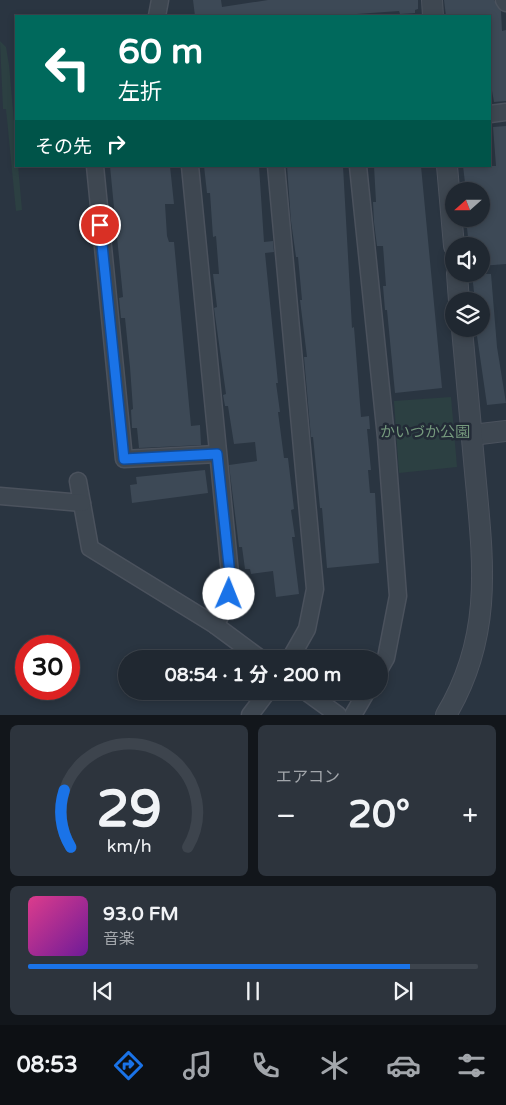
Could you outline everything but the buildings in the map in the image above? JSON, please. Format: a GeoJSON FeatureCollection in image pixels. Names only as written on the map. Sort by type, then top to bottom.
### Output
{"type":"FeatureCollection","features":[{"type":"Feature","properties":{"kind":"street"},"geometry":{"type":"LineString","coordinates":[[157,15],[160,0]]}},
{"type":"Feature","properties":{"kind":"street"},"geometry":{"type":"LineString","coordinates":[[432,0],[432,15]]}},
{"type":"Feature","properties":{"kind":"street"},"geometry":{"type":"LineString","coordinates":[[491,114],[506,112]]}},
{"type":"Feature","properties":{"kind":"street"},"geometry":{"type":"LineString","coordinates":[[95,167],[124,459],[217,454]]}},
{"type":"Feature","properties":{"kind":"street"},"geometry":{"type":"LineString","coordinates":[[190,167],[231,584],[227,604],[215,625]]}},
{"type":"Feature","properties":{"kind":"street"},"geometry":{"type":"LineString","coordinates":[[276,167],[315,589],[308,629],[295,650]]}},
{"type":"Feature","properties":{"kind":"street"},"geometry":{"type":"LineString","coordinates":[[358,167],[386,437],[398,596],[388,650]]}},
{"type":"Feature","properties":{"kind":"street"},"geometry":{"type":"LineString","coordinates":[[447,167],[453,237]]}},
{"type":"Feature","properties":{"kind":"street"},"geometry":{"type":"LineString","coordinates":[[446,715],[467,674],[476,644],[481,612],[484,567],[463,337]]}},
{"type":"Feature","properties":{"kind":"street"},"geometry":{"type":"LineString","coordinates":[[472,435],[506,431]]}},
{"type":"Feature","properties":{"kind":"street"},"geometry":{"type":"LineString","coordinates":[[78,480],[90,548],[215,625],[249,650]]}},
{"type":"Feature","properties":{"kind":"street"},"geometry":{"type":"LineString","coordinates":[[0,496],[82,503]]}},
{"type":"Feature","properties":{"kind":"street"},"geometry":{"type":"LineString","coordinates":[[250,715],[261,700]]}},
{"type":"Feature","properties":{"kind":"street"},"geometry":{"type":"LineString","coordinates":[[317,700],[338,715]]}},
{"type":"Feature","properties":{"kind":"street"},"geometry":{"type":"LineString","coordinates":[[353,715],[362,700]]}},
{"type":"Feature","properties":{"kind":"green space"},"geometry":{"type":"Polygon","coordinates":[[[0,41],[6,47],[9,65],[15,132],[15,167],[18,167],[22,210],[16,211],[6,109],[3,109],[0,41]]]}},
{"type":"Feature","properties":{"kind":"green space","name":"かいづか公園"},"geometry":{"type":"Polygon","coordinates":[[[451,397],[457,467],[399,473],[394,401],[451,397]]]}},
{"type":"Feature","properties":{"kind":"route"},"geometry":{"type":"LineString","coordinates":[[100,225],[124,459],[217,454],[231,584],[229,594]]}}]}
